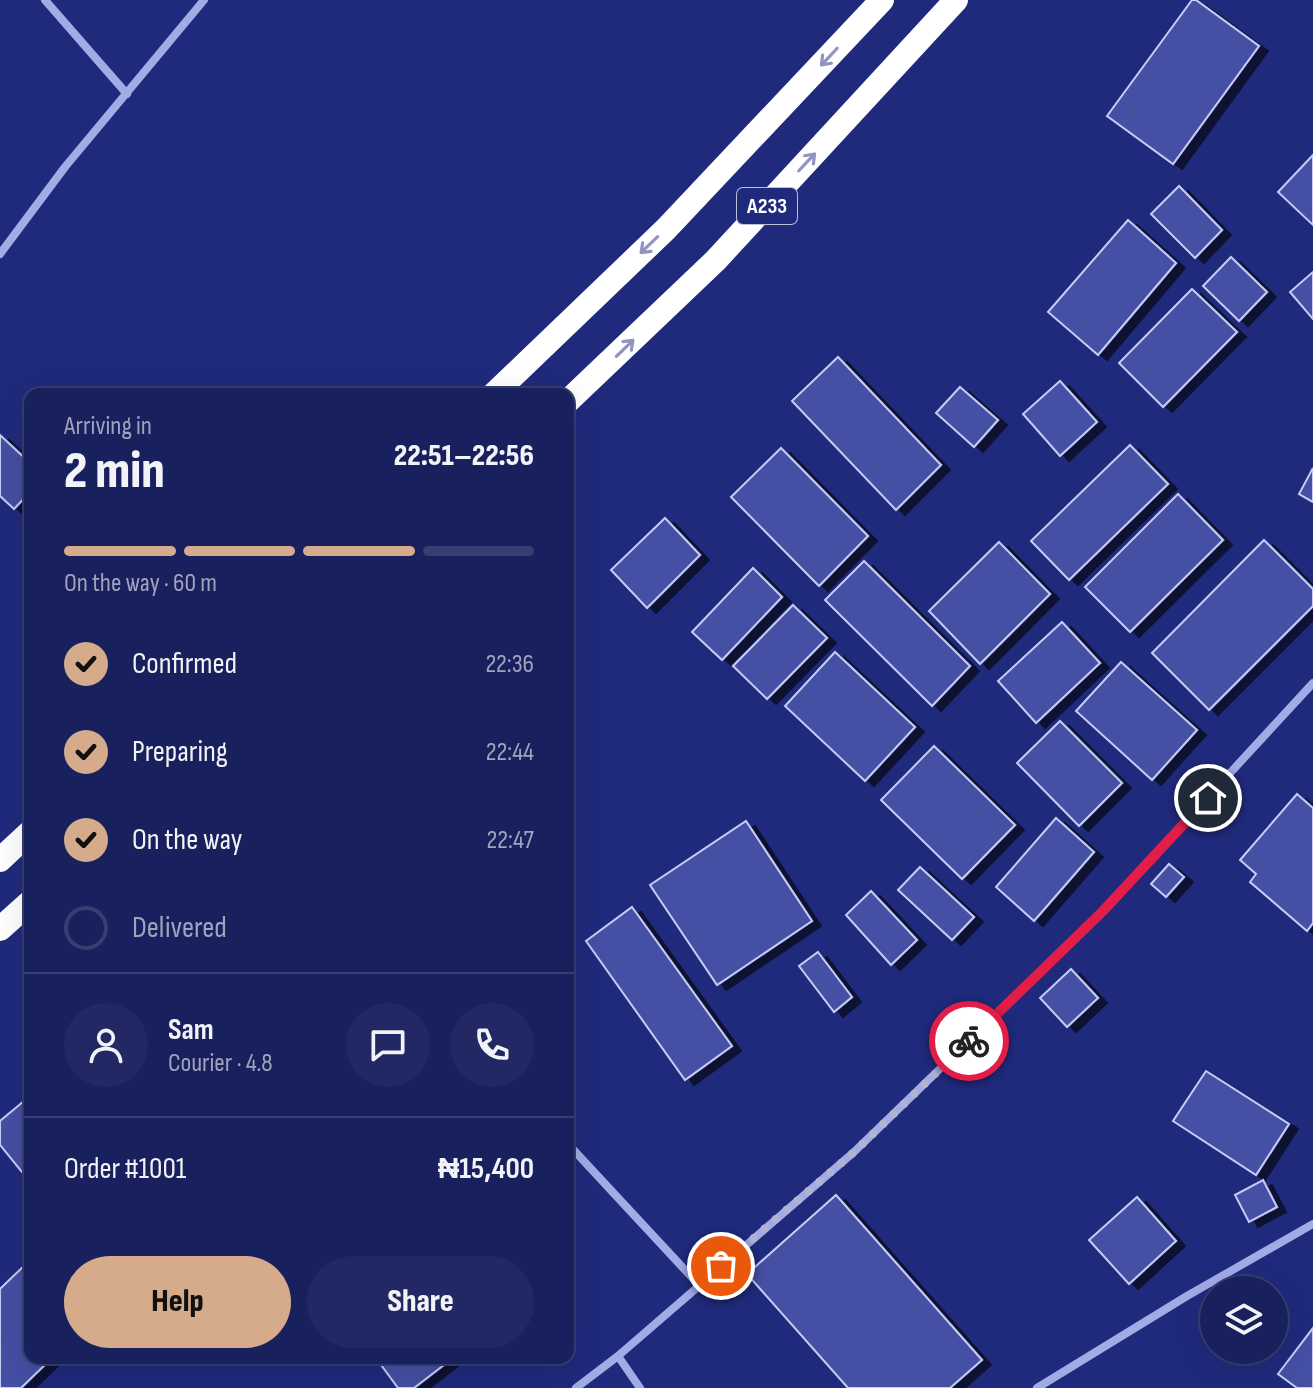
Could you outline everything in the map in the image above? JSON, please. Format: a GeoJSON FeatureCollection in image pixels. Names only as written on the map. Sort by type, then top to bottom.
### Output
{"type":"FeatureCollection","features":[{"type":"Feature","properties":{"kind":"highway","name":"A233"},"geometry":{"type":"LineString","coordinates":[[500,388],[666,229],[882,0]]}},
{"type":"Feature","properties":{"kind":"highway","name":"A233"},"geometry":{"type":"LineString","coordinates":[[574,395],[716,260],[956,0]]}},
{"type":"Feature","properties":{"kind":"highway"},"geometry":{"type":"LineString","coordinates":[[0,860],[24,838]]}},
{"type":"Feature","properties":{"kind":"highway"},"geometry":{"type":"LineString","coordinates":[[0,929],[24,907]]}},
{"type":"Feature","properties":{"kind":"street"},"geometry":{"type":"LineString","coordinates":[[45,0],[127,94]]}},
{"type":"Feature","properties":{"kind":"street"},"geometry":{"type":"LineString","coordinates":[[0,254],[65,167],[204,0]]}},
{"type":"Feature","properties":{"kind":"street"},"geometry":{"type":"LineString","coordinates":[[576,1388],[618,1356],[854,1152],[1091,923],[1313,683]]}},
{"type":"Feature","properties":{"kind":"street"},"geometry":{"type":"LineString","coordinates":[[574,1150],[699,1285]]}},
{"type":"Feature","properties":{"kind":"street"},"geometry":{"type":"LineString","coordinates":[[1037,1388],[1187,1296],[1313,1224]]}},
{"type":"Feature","properties":{"kind":"street"},"geometry":{"type":"LineString","coordinates":[[618,1356],[640,1388]]}},
{"type":"Feature","properties":{"kind":"building"},"geometry":{"type":"Polygon","coordinates":[[[1192,0],[1259,46],[1173,164],[1107,116],[1192,0]]]}},
{"type":"Feature","properties":{"kind":"building"},"geometry":{"type":"Polygon","coordinates":[[[1313,155],[1313,225],[1278,192],[1313,155]]]}},
{"type":"Feature","properties":{"kind":"building"},"geometry":{"type":"Polygon","coordinates":[[[1179,186],[1222,230],[1195,258],[1151,214],[1179,186]]]}},
{"type":"Feature","properties":{"kind":"building"},"geometry":{"type":"Polygon","coordinates":[[[1128,220],[1176,263],[1098,355],[1048,312],[1128,220]]]}},
{"type":"Feature","properties":{"kind":"building"},"geometry":{"type":"Polygon","coordinates":[[[1231,257],[1267,292],[1239,321],[1203,286],[1231,257]]]}},
{"type":"Feature","properties":{"kind":"building"},"geometry":{"type":"Polygon","coordinates":[[[1313,272],[1313,319],[1290,292],[1313,272]]]}},
{"type":"Feature","properties":{"kind":"building"},"geometry":{"type":"Polygon","coordinates":[[[1192,289],[1237,332],[1163,407],[1119,363],[1192,289]]]}},
{"type":"Feature","properties":{"kind":"building"},"geometry":{"type":"Polygon","coordinates":[[[838,357],[941,465],[896,510],[792,401],[838,357]]]}},
{"type":"Feature","properties":{"kind":"building"},"geometry":{"type":"Polygon","coordinates":[[[1060,381],[1097,422],[1060,456],[1023,414],[1060,381]]]}},
{"type":"Feature","properties":{"kind":"building"},"geometry":{"type":"Polygon","coordinates":[[[960,387],[998,420],[974,447],[936,413],[960,387]]]}},
{"type":"Feature","properties":{"kind":"building"},"geometry":{"type":"Polygon","coordinates":[[[0,435],[24,457],[24,498],[14,509],[0,496],[0,435]]]}},
{"type":"Feature","properties":{"kind":"building"},"geometry":{"type":"Polygon","coordinates":[[[1130,445],[1168,484],[1069,580],[1031,541],[1130,445]]]}},
{"type":"Feature","properties":{"kind":"building"},"geometry":{"type":"Polygon","coordinates":[[[781,448],[868,536],[819,586],[731,497],[781,448]]]}},
{"type":"Feature","properties":{"kind":"building"},"geometry":{"type":"Polygon","coordinates":[[[1313,468],[1313,502],[1299,494],[1313,468]]]}},
{"type":"Feature","properties":{"kind":"building"},"geometry":{"type":"Polygon","coordinates":[[[1178,494],[1223,540],[1130,632],[1085,587],[1178,494]]]}},
{"type":"Feature","properties":{"kind":"building"},"geometry":{"type":"Polygon","coordinates":[[[665,518],[700,555],[647,608],[611,570],[665,518]]]}},
{"type":"Feature","properties":{"kind":"building"},"geometry":{"type":"Polygon","coordinates":[[[1264,540],[1313,589],[1313,606],[1209,710],[1152,653],[1264,540]]]}},
{"type":"Feature","properties":{"kind":"building"},"geometry":{"type":"Polygon","coordinates":[[[999,542],[1050,594],[980,664],[929,611],[999,542]]]}},
{"type":"Feature","properties":{"kind":"building"},"geometry":{"type":"Polygon","coordinates":[[[864,561],[970,666],[932,706],[825,600],[864,561]]]}},
{"type":"Feature","properties":{"kind":"building"},"geometry":{"type":"Polygon","coordinates":[[[753,568],[782,597],[722,660],[692,632],[753,568]]]}},
{"type":"Feature","properties":{"kind":"building"},"geometry":{"type":"Polygon","coordinates":[[[793,605],[827,638],[767,699],[733,666],[793,605]]]}},
{"type":"Feature","properties":{"kind":"building"},"geometry":{"type":"Polygon","coordinates":[[[1062,622],[1100,663],[1036,723],[998,681],[1062,622]]]}},
{"type":"Feature","properties":{"kind":"building"},"geometry":{"type":"Polygon","coordinates":[[[835,652],[915,727],[865,781],[785,706],[835,652]]]}},
{"type":"Feature","properties":{"kind":"building"},"geometry":{"type":"Polygon","coordinates":[[[1121,662],[1197,730],[1152,780],[1076,711],[1121,662]]]}},
{"type":"Feature","properties":{"kind":"building"},"geometry":{"type":"Polygon","coordinates":[[[1060,721],[1122,783],[1079,826],[1017,763],[1060,721]]]}},
{"type":"Feature","properties":{"kind":"building"},"geometry":{"type":"Polygon","coordinates":[[[934,746],[1015,825],[962,879],[881,800],[934,746]]]}},
{"type":"Feature","properties":{"kind":"building"},"geometry":{"type":"Polygon","coordinates":[[[1297,794],[1313,808],[1313,923],[1307,931],[1250,882],[1256,874],[1240,860],[1297,794]]]}},
{"type":"Feature","properties":{"kind":"building"},"geometry":{"type":"Polygon","coordinates":[[[1056,818],[1094,852],[1034,921],[996,887],[1056,818]]]}},
{"type":"Feature","properties":{"kind":"building"},"geometry":{"type":"Polygon","coordinates":[[[746,821],[812,921],[717,985],[650,885],[746,821]]]}},
{"type":"Feature","properties":{"kind":"building"},"geometry":{"type":"Polygon","coordinates":[[[1169,864],[1184,877],[1166,897],[1151,884],[1169,864]]]}},
{"type":"Feature","properties":{"kind":"building"},"geometry":{"type":"Polygon","coordinates":[[[920,867],[974,917],[952,940],[898,890],[920,867]]]}},
{"type":"Feature","properties":{"kind":"building"},"geometry":{"type":"Polygon","coordinates":[[[871,891],[917,940],[891,965],[846,915],[871,891]]]}},
{"type":"Feature","properties":{"kind":"building"},"geometry":{"type":"Polygon","coordinates":[[[632,907],[732,1046],[685,1080],[586,941],[632,907]]]}},
{"type":"Feature","properties":{"kind":"building"},"geometry":{"type":"Polygon","coordinates":[[[818,952],[852,997],[834,1012],[799,966],[818,952]]]}},
{"type":"Feature","properties":{"kind":"building"},"geometry":{"type":"Polygon","coordinates":[[[1071,969],[1098,998],[1067,1027],[1040,998],[1071,969]]]}},
{"type":"Feature","properties":{"kind":"building"},"geometry":{"type":"Polygon","coordinates":[[[1206,1071],[1289,1124],[1256,1175],[1173,1121],[1206,1071]]]}},
{"type":"Feature","properties":{"kind":"building"},"geometry":{"type":"Polygon","coordinates":[[[24,1101],[24,1175],[0,1145],[0,1121],[24,1101]]]}},
{"type":"Feature","properties":{"kind":"building"},"geometry":{"type":"Polygon","coordinates":[[[1263,1180],[1277,1207],[1249,1222],[1235,1195],[1263,1180]]]}},
{"type":"Feature","properties":{"kind":"building"},"geometry":{"type":"Polygon","coordinates":[[[836,1195],[982,1360],[950,1388],[848,1388],[747,1274],[836,1195]]]}},
{"type":"Feature","properties":{"kind":"building"},"geometry":{"type":"Polygon","coordinates":[[[1137,1197],[1176,1241],[1129,1284],[1089,1240],[1137,1197]]]}},
{"type":"Feature","properties":{"kind":"building"},"geometry":{"type":"Polygon","coordinates":[[[24,1266],[24,1364],[46,1364],[21,1388],[0,1388],[0,1289],[24,1266]]]}},
{"type":"Feature","properties":{"kind":"building"},"geometry":{"type":"Polygon","coordinates":[[[1313,1328],[1313,1388],[1297,1388],[1278,1374],[1313,1328]]]}},
{"type":"Feature","properties":{"kind":"building"},"geometry":{"type":"Polygon","coordinates":[[[380,1364],[445,1364],[414,1388],[398,1388],[380,1364]]]}},
{"type":"Feature","properties":{"kind":"way so far"},"geometry":{"type":"LineString","coordinates":[[721,1266],[854,1152],[969,1041]]}},
{"type":"Feature","properties":{"kind":"route"},"geometry":{"type":"LineString","coordinates":[[969,1041],[1102,912],[1208,798]]}}]}
